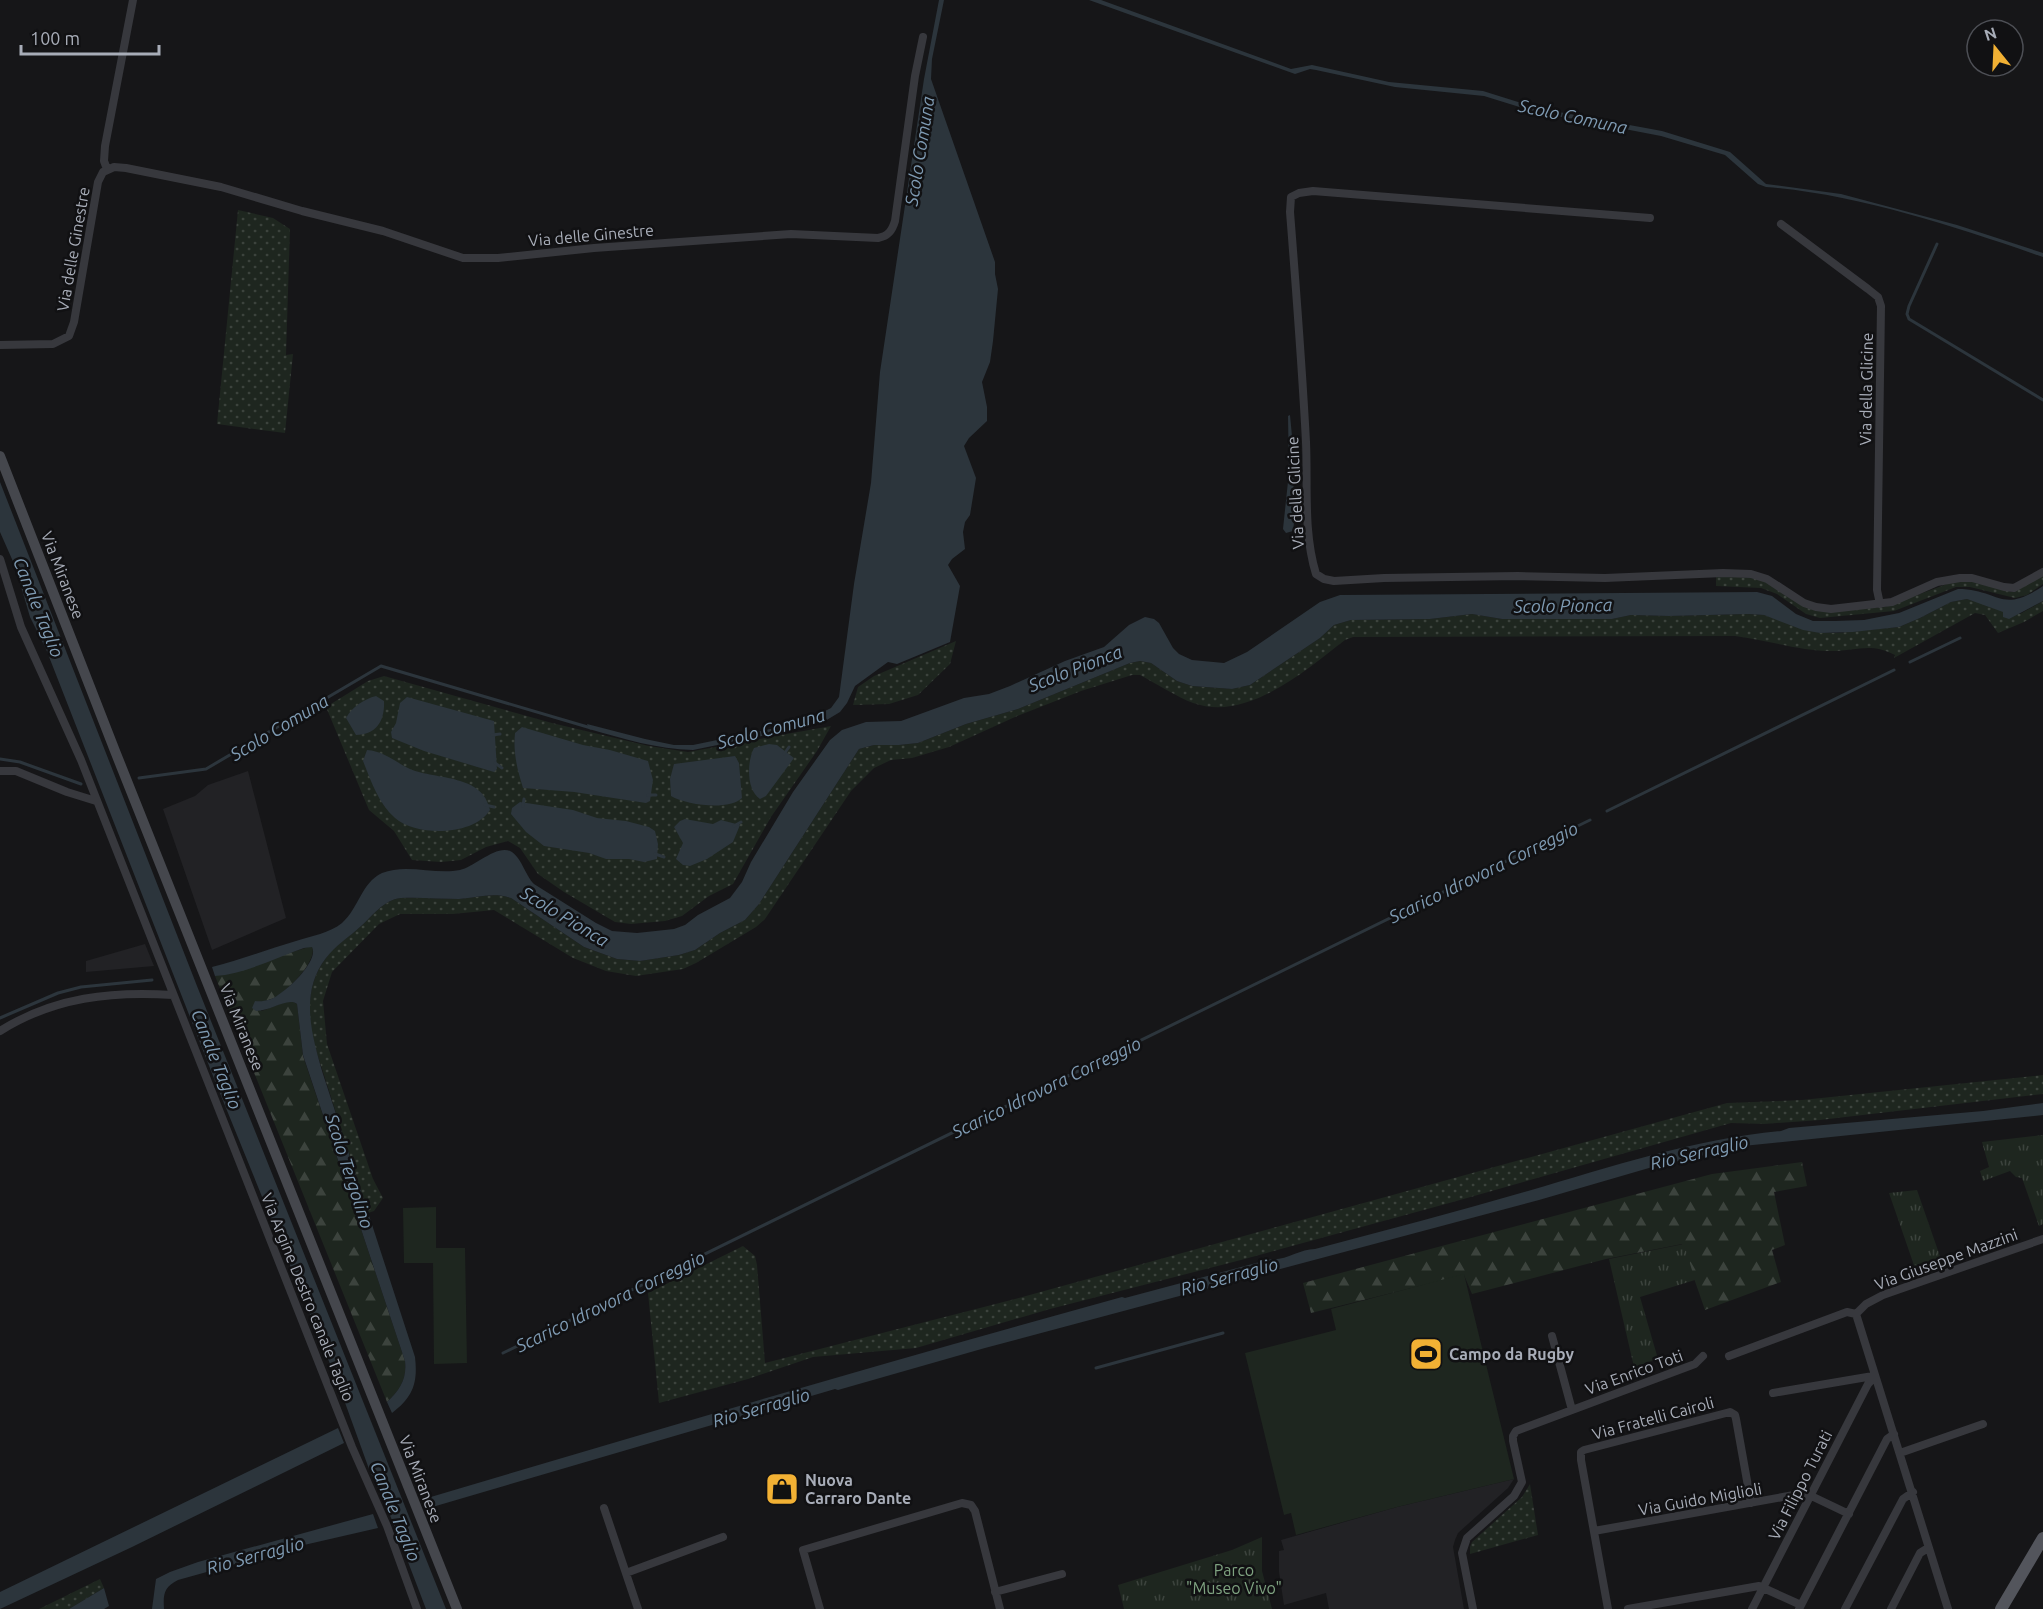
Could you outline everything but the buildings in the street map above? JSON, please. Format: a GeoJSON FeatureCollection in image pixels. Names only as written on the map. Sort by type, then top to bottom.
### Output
{"type":"FeatureCollection","features":[{"type":"Feature","properties":{"kind":"main road","name":"Via Miranese"},"geometry":{"type":"LineString","coordinates":[[0,456],[456,1609]]}},
{"type":"Feature","properties":{"kind":"main road"},"geometry":{"type":"LineString","coordinates":[[2001,1609],[2043,1538]]}},
{"type":"Feature","properties":{"kind":"street","name":"Via delle Ginestre"},"geometry":{"type":"LineString","coordinates":[[107,169],[104,161],[105,146],[133,0]]}},
{"type":"Feature","properties":{"kind":"street","name":"Via delle Ginestre"},"geometry":{"type":"LineString","coordinates":[[0,345],[53,344],[62,342],[69,336],[75,322],[98,182],[107,169],[126,168],[221,187],[302,211],[383,231],[463,258],[498,258],[594,248],[790,234],[878,238],[890,232],[895,221],[915,76],[923,37]]}},
{"type":"Feature","properties":{"kind":"street","name":"Via della Glicine"},"geometry":{"type":"LineString","coordinates":[[1650,218],[1313,191],[1299,193],[1292,197],[1290,212],[1308,481],[1308,527],[1316,574],[1334,581],[1440,577],[1605,578],[1751,574],[1767,579],[1804,603],[1832,609],[1880,604],[1905,598],[1949,579],[1972,578],[2014,588],[2043,572]]}},
{"type":"Feature","properties":{"kind":"street","name":"Via della Glicine"},"geometry":{"type":"LineString","coordinates":[[1781,224],[1878,297],[1881,306],[1877,590],[1880,604]]}},
{"type":"Feature","properties":{"kind":"street","name":"Via Argine Destro canale Taglio"},"geometry":{"type":"LineString","coordinates":[[0,559],[21,627],[47,688],[72,738],[356,1456],[385,1520],[417,1609]]}},
{"type":"Feature","properties":{"kind":"street"},"geometry":{"type":"LineString","coordinates":[[0,771],[16,771],[66,792],[96,801]]}},
{"type":"Feature","properties":{"kind":"street"},"geometry":{"type":"LineString","coordinates":[[0,1031],[45,1010],[91,996],[144,993],[173,995]]}},
{"type":"Feature","properties":{"kind":"street","name":"Via Giuseppe Mazzini"},"geometry":{"type":"LineString","coordinates":[[1856,1314],[1866,1304],[1883,1295],[2043,1239]]}},
{"type":"Feature","properties":{"kind":"street"},"geometry":{"type":"LineString","coordinates":[[1729,1356],[1847,1312],[1856,1314],[1948,1609]]}},
{"type":"Feature","properties":{"kind":"street","name":"Via Enrico Toti"},"geometry":{"type":"LineString","coordinates":[[1552,1336],[1572,1410]]}},
{"type":"Feature","properties":{"kind":"street","name":"Via Enrico Toti"},"geometry":{"type":"LineString","coordinates":[[1473,1609],[1462,1553],[1463,1545],[1467,1538],[1514,1496],[1522,1482],[1513,1436],[1516,1431],[1695,1364],[1703,1356]]}},
{"type":"Feature","properties":{"kind":"street"},"geometry":{"type":"LineString","coordinates":[[1773,1393],[1875,1376]]}},
{"type":"Feature","properties":{"kind":"street","name":"Via Filippo Turati"},"geometry":{"type":"LineString","coordinates":[[1752,1609],[1868,1384],[1875,1376]]}},
{"type":"Feature","properties":{"kind":"street","name":"Via Fratelli Cairoli"},"geometry":{"type":"LineString","coordinates":[[1594,1531],[1581,1452],[1724,1413],[1733,1413],[1736,1419],[1751,1503]]}},
{"type":"Feature","properties":{"kind":"street"},"geometry":{"type":"LineString","coordinates":[[1900,1453],[1983,1424]]}},
{"type":"Feature","properties":{"kind":"street"},"geometry":{"type":"LineString","coordinates":[[1628,1609],[1764,1586],[1800,1607],[1887,1439],[1894,1434]]}},
{"type":"Feature","properties":{"kind":"street"},"geometry":{"type":"LineString","coordinates":[[1845,1609],[1903,1499],[1913,1492]]}},
{"type":"Feature","properties":{"kind":"street","name":"Via Guido Miglioli"},"geometry":{"type":"LineString","coordinates":[[1594,1531],[1805,1493],[1810,1494]]}},
{"type":"Feature","properties":{"kind":"street"},"geometry":{"type":"LineString","coordinates":[[1810,1494],[1849,1514]]}},
{"type":"Feature","properties":{"kind":"street"},"geometry":{"type":"LineString","coordinates":[[820,1609],[803,1550],[962,1503],[971,1505],[975,1511],[1000,1609]]}},
{"type":"Feature","properties":{"kind":"street"},"geometry":{"type":"LineString","coordinates":[[604,1508],[639,1609]]}},
{"type":"Feature","properties":{"kind":"street"},"geometry":{"type":"LineString","coordinates":[[1594,1531],[1608,1609]]}},
{"type":"Feature","properties":{"kind":"street"},"geometry":{"type":"LineString","coordinates":[[626,1573],[723,1537]]}},
{"type":"Feature","properties":{"kind":"street"},"geometry":{"type":"LineString","coordinates":[[1891,1609],[1920,1553],[1928,1548]]}},
{"type":"Feature","properties":{"kind":"street"},"geometry":{"type":"LineString","coordinates":[[995,1592],[1062,1574]]}},
{"type":"Feature","properties":{"kind":"shaded area"},"geometry":{"type":"Polygon","coordinates":[[[248,771],[286,918],[212,950],[163,809],[195,796],[208,785],[248,771]]]}},
{"type":"Feature","properties":{"kind":"shaded area"},"geometry":{"type":"Polygon","coordinates":[[[145,944],[154,966],[86,972],[86,961],[145,944]]]}},
{"type":"Feature","properties":{"kind":"shaded area"},"geometry":{"type":"Polygon","coordinates":[[[1514,1479],[1508,1488],[1458,1533],[1455,1540],[1453,1547],[1464,1609],[1329,1609],[1326,1593],[1284,1605],[1279,1572],[1279,1551],[1284,1550],[1281,1540],[1397,1507],[1514,1479]]]}},
{"type":"Feature","properties":{"kind":"green space"},"geometry":{"type":"Polygon","coordinates":[[[238,210],[273,218],[290,229],[286,355],[293,354],[285,433],[217,424],[238,210]]]}},
{"type":"Feature","properties":{"kind":"green space"},"geometry":{"type":"Polygon","coordinates":[[[1716,575],[1762,579],[1830,611],[1885,607],[1955,581],[1973,581],[2012,592],[2043,575],[2043,584],[2027,595],[2015,598],[1970,587],[1956,587],[1894,611],[1820,618],[1806,614],[1777,594],[1761,588],[1716,586],[1716,575]]]}},
{"type":"Feature","properties":{"kind":"green space"},"geometry":{"type":"Polygon","coordinates":[[[1967,599],[2020,614],[2043,601],[2043,611],[1998,633],[1985,615],[1975,613],[1894,658],[1895,655],[1886,651],[1871,648],[1820,651],[1735,636],[1353,637],[1345,640],[1294,679],[1254,700],[1234,706],[1213,707],[1193,703],[1140,675],[1132,675],[1081,691],[1015,717],[949,747],[912,758],[891,760],[874,768],[851,791],[765,919],[756,927],[683,969],[636,976],[606,971],[573,958],[494,910],[453,914],[400,914],[379,924],[332,972],[323,1001],[327,1044],[373,1179],[383,1198],[374,1211],[368,1213],[315,1047],[310,1001],[319,968],[330,953],[379,909],[395,899],[504,896],[511,898],[584,947],[617,959],[640,961],[679,955],[695,950],[745,920],[759,904],[859,749],[874,745],[918,743],[966,724],[1018,709],[1130,663],[1140,661],[1151,663],[1177,681],[1192,686],[1232,689],[1250,685],[1320,638],[1334,625],[1351,620],[1430,619],[1472,614],[1502,619],[1612,619],[1631,615],[1748,614],[1764,615],[1820,633],[1838,633],[1899,627],[1951,602],[1967,599]]]}},
{"type":"Feature","properties":{"kind":"green space"},"geometry":{"type":"Polygon","coordinates":[[[956,641],[950,664],[918,695],[889,704],[853,705],[858,687],[874,676],[956,641]]]}},
{"type":"Feature","properties":{"kind":"green space"},"geometry":{"type":"Polygon","coordinates":[[[384,676],[552,723],[649,746],[688,752],[831,726],[817,751],[771,817],[733,884],[709,896],[682,916],[665,921],[631,924],[615,922],[564,892],[538,874],[520,848],[508,841],[486,847],[461,860],[441,862],[412,860],[394,831],[369,810],[326,707],[368,681],[384,676]]]}},
{"type":"Feature","properties":{"kind":"green space"},"geometry":{"type":"Polygon","coordinates":[[[312,946],[311,959],[302,973],[279,995],[261,1002],[261,1011],[289,1002],[297,1004],[303,1056],[405,1361],[402,1384],[387,1402],[215,976],[312,946]]]}},
{"type":"Feature","properties":{"kind":"green space"},"geometry":{"type":"Polygon","coordinates":[[[2043,1075],[2043,1094],[1820,1120],[1764,1124],[1731,1123],[1453,1202],[1050,1309],[916,1348],[813,1357],[748,1379],[659,1403],[648,1293],[743,1246],[755,1256],[757,1265],[765,1363],[1015,1299],[1727,1103],[1802,1100],[2043,1075]]]}},
{"type":"Feature","properties":{"kind":"green space"},"geometry":{"type":"Polygon","coordinates":[[[2043,1135],[2043,1224],[2039,1226],[2022,1178],[2016,1177],[2010,1171],[1983,1181],[1980,1171],[1989,1167],[1982,1142],[2043,1135]]]}},
{"type":"Feature","properties":{"kind":"green space"},"geometry":{"type":"Polygon","coordinates":[[[1802,1162],[1807,1186],[1774,1192],[1785,1245],[1772,1250],[1781,1282],[1705,1310],[1682,1244],[1606,1259],[1472,1294],[1464,1275],[1311,1313],[1303,1283],[1712,1174],[1802,1162]]]}},
{"type":"Feature","properties":{"kind":"green space"},"geometry":{"type":"Polygon","coordinates":[[[1917,1190],[1943,1265],[1917,1274],[1889,1193],[1917,1190]]]}},
{"type":"Feature","properties":{"kind":"green space"},"geometry":{"type":"Polygon","coordinates":[[[436,1207],[436,1248],[465,1248],[467,1363],[434,1364],[433,1263],[404,1263],[403,1208],[436,1207]]]}},
{"type":"Feature","properties":{"kind":"green space"},"geometry":{"type":"Polygon","coordinates":[[[1684,1244],[1695,1280],[1640,1297],[1658,1359],[1634,1367],[1609,1259],[1684,1244]]]}},
{"type":"Feature","properties":{"kind":"green space"},"geometry":{"type":"Polygon","coordinates":[[[1464,1274],[1514,1479],[1397,1507],[1296,1535],[1291,1513],[1284,1515],[1245,1353],[1336,1330],[1331,1309],[1464,1274]]]}},
{"type":"Feature","properties":{"kind":"green space"},"geometry":{"type":"Polygon","coordinates":[[[1530,1484],[1538,1535],[1470,1554],[1472,1542],[1522,1497],[1530,1484]]]}},
{"type":"Feature","properties":{"kind":"green space","name":"Parco \"Museo Vivo\""},"geometry":{"type":"Polygon","coordinates":[[[1262,1537],[1262,1571],[1272,1609],[1124,1609],[1118,1585],[1232,1550],[1262,1537]]]}},
{"type":"Feature","properties":{"kind":"green space"},"geometry":{"type":"Polygon","coordinates":[[[100,1579],[104,1588],[69,1609],[39,1609],[100,1579]]]}},
{"type":"Feature","properties":{"kind":"water"},"geometry":{"type":"Polygon","coordinates":[[[939,0],[944,0],[932,59],[931,79],[995,262],[998,289],[990,362],[982,382],[987,421],[964,446],[976,478],[970,515],[965,522],[963,532],[965,549],[948,565],[960,586],[950,642],[897,664],[888,662],[855,686],[840,712],[825,721],[810,726],[693,750],[654,746],[589,729],[587,724],[674,745],[693,745],[775,728],[817,715],[831,708],[839,697],[854,584],[871,483],[880,372],[924,79],[939,0]]]}},
{"type":"Feature","properties":{"kind":"water"},"geometry":{"type":"Polygon","coordinates":[[[1089,0],[1101,0],[1291,69],[1312,65],[1389,82],[1483,91],[1537,108],[1662,131],[1730,152],[1766,184],[1841,194],[1957,225],[2043,253],[2043,257],[1976,234],[1871,204],[1766,187],[1758,184],[1725,155],[1661,136],[1536,112],[1484,96],[1395,87],[1310,69],[1295,74],[1089,0]]]}},
{"type":"Feature","properties":{"kind":"water"},"geometry":{"type":"Polygon","coordinates":[[[1290,415],[1293,447],[1294,523],[1293,531],[1286,533],[1283,529],[1289,472],[1288,416],[1290,415]]]}},
{"type":"Feature","properties":{"kind":"water","name":"Canale Taglio"},"geometry":{"type":"Polygon","coordinates":[[[0,482],[197,986],[446,1609],[426,1609],[392,1520],[369,1469],[339,1386],[215,1081],[46,649],[30,617],[15,566],[0,532],[0,482]]]}},
{"type":"Feature","properties":{"kind":"water","name":"Scolo Tergolino"},"geometry":{"type":"Polygon","coordinates":[[[2043,586],[2043,601],[2009,619],[2003,617],[2003,612],[1967,599],[1951,602],[1899,627],[1853,632],[1820,633],[1803,630],[1764,615],[1748,614],[1631,615],[1612,619],[1502,619],[1472,614],[1430,619],[1351,620],[1334,625],[1320,638],[1250,685],[1232,689],[1192,686],[1177,681],[1151,663],[1140,661],[1130,663],[1018,709],[966,724],[918,743],[874,745],[859,749],[759,904],[745,920],[695,950],[679,955],[640,961],[617,959],[584,947],[511,898],[504,896],[491,895],[459,899],[401,898],[389,902],[326,958],[313,986],[310,1015],[323,1074],[415,1357],[415,1382],[405,1401],[392,1413],[387,1402],[402,1384],[405,1361],[303,1055],[297,1004],[289,1002],[256,1011],[252,1008],[255,1001],[273,998],[296,980],[311,959],[312,947],[226,975],[215,976],[212,967],[332,929],[348,917],[369,883],[382,873],[401,869],[460,870],[504,850],[514,853],[534,884],[612,931],[637,933],[674,929],[685,925],[698,915],[730,898],[742,882],[751,862],[793,792],[830,740],[842,730],[866,722],[901,721],[964,698],[989,694],[1104,647],[1129,625],[1145,617],[1159,623],[1179,654],[1192,660],[1224,663],[1247,652],[1320,602],[1340,595],[1757,592],[1772,596],[1796,614],[1813,621],[1835,621],[1864,620],[1899,613],[1958,589],[1972,590],[2008,600],[2017,599],[2043,586]]]}},
{"type":"Feature","properties":{"kind":"water"},"geometry":{"type":"Polygon","coordinates":[[[376,696],[384,701],[381,720],[369,732],[356,735],[346,718],[359,704],[376,696]]]}},
{"type":"Feature","properties":{"kind":"water"},"geometry":{"type":"Polygon","coordinates":[[[407,697],[494,721],[497,769],[494,772],[424,751],[392,738],[391,732],[396,723],[400,703],[407,697]]]}},
{"type":"Feature","properties":{"kind":"water"},"geometry":{"type":"Polygon","coordinates":[[[522,727],[648,761],[653,780],[650,801],[646,803],[574,792],[523,788],[517,767],[515,747],[515,733],[522,727]]]}},
{"type":"Feature","properties":{"kind":"water"},"geometry":{"type":"Polygon","coordinates":[[[769,744],[777,745],[794,758],[766,796],[760,799],[755,795],[750,782],[750,760],[754,748],[769,744]]]}},
{"type":"Feature","properties":{"kind":"water"},"geometry":{"type":"Polygon","coordinates":[[[367,750],[384,755],[410,769],[469,784],[486,798],[490,810],[482,819],[459,829],[431,831],[405,824],[389,812],[376,791],[363,761],[367,750]]]}},
{"type":"Feature","properties":{"kind":"water"},"geometry":{"type":"Polygon","coordinates":[[[735,756],[739,763],[742,798],[736,802],[707,805],[687,802],[671,796],[670,779],[674,764],[735,756]]]}},
{"type":"Feature","properties":{"kind":"water"},"geometry":{"type":"Polygon","coordinates":[[[520,802],[573,810],[597,818],[626,821],[649,827],[655,831],[658,844],[657,859],[644,862],[629,859],[606,859],[589,853],[544,846],[526,832],[511,814],[512,808],[520,802]]]}},
{"type":"Feature","properties":{"kind":"water"},"geometry":{"type":"Polygon","coordinates":[[[685,819],[713,824],[721,820],[740,825],[733,842],[707,859],[690,866],[683,865],[676,859],[683,843],[674,827],[685,819]]]}},
{"type":"Feature","properties":{"kind":"water","name":"Rio Serraglio"},"geometry":{"type":"Polygon","coordinates":[[[2043,1103],[2043,1115],[1743,1146],[1649,1168],[1539,1200],[835,1389],[429,1508],[424,1499],[1035,1321],[1448,1214],[1685,1147],[1789,1128],[1983,1111],[2043,1103]]]}},
{"type":"Feature","properties":{"kind":"water"},"geometry":{"type":"Polygon","coordinates":[[[338,1428],[344,1443],[0,1609],[0,1592],[338,1428]]]}},
{"type":"Feature","properties":{"kind":"water","name":"Rio Serraglio"},"geometry":{"type":"Polygon","coordinates":[[[373,1514],[378,1528],[304,1545],[178,1580],[165,1592],[164,1609],[152,1609],[156,1579],[170,1572],[198,1562],[373,1514]]]}},
{"type":"Feature","properties":{"kind":"water"},"geometry":{"type":"Polygon","coordinates":[[[104,1588],[109,1606],[104,1609],[69,1609],[104,1588]]]}},
{"type":"Feature","properties":{"kind":"waterway"},"geometry":{"type":"LineString","coordinates":[[1937,244],[1909,306],[1907,314],[1909,319],[2043,400]]}},
{"type":"Feature","properties":{"kind":"waterway","name":"Scarico Idrovora Correggio"},"geometry":{"type":"LineString","coordinates":[[1910,662],[1960,638]]}},
{"type":"Feature","properties":{"kind":"waterway","name":"Scolo Comuna"},"geometry":{"type":"LineString","coordinates":[[139,778],[206,769],[381,666],[591,728]]}},
{"type":"Feature","properties":{"kind":"waterway","name":"Scarico Idrovora Correggio"},"geometry":{"type":"LineString","coordinates":[[1607,811],[1894,670]]}},
{"type":"Feature","properties":{"kind":"waterway"},"geometry":{"type":"LineString","coordinates":[[492,735],[500,734]]}},
{"type":"Feature","properties":{"kind":"waterway"},"geometry":{"type":"LineString","coordinates":[[784,754],[789,747]]}},
{"type":"Feature","properties":{"kind":"waterway","name":"Scolo Comuna"},"geometry":{"type":"LineString","coordinates":[[0,759],[20,762],[81,784]]}},
{"type":"Feature","properties":{"kind":"waterway"},"geometry":{"type":"LineString","coordinates":[[495,763],[502,768]]}},
{"type":"Feature","properties":{"kind":"waterway"},"geometry":{"type":"LineString","coordinates":[[648,795],[656,795]]}},
{"type":"Feature","properties":{"kind":"waterway"},"geometry":{"type":"LineString","coordinates":[[523,806],[524,799]]}},
{"type":"Feature","properties":{"kind":"waterway"},"geometry":{"type":"LineString","coordinates":[[485,805],[494,807]]}},
{"type":"Feature","properties":{"kind":"waterway","name":"Scarico Idrovora Correggio"},"geometry":{"type":"LineString","coordinates":[[503,1353],[1590,820]]}},
{"type":"Feature","properties":{"kind":"waterway"},"geometry":{"type":"LineString","coordinates":[[734,826],[741,822]]}},
{"type":"Feature","properties":{"kind":"waterway"},"geometry":{"type":"LineString","coordinates":[[655,854],[664,857]]}},
{"type":"Feature","properties":{"kind":"waterway","name":"Scolo Pionca"},"geometry":{"type":"LineString","coordinates":[[0,1018],[58,993],[81,987],[152,980]]}},
{"type":"Feature","properties":{"kind":"waterway"},"geometry":{"type":"LineString","coordinates":[[1096,1368],[1223,1333]]}},
{"type":"Feature","properties":{"kind":"place","name":"Campo da Rugby"},"geometry":{"type":"Point","coordinates":[1426,1354]}},
{"type":"Feature","properties":{"kind":"place","name":"Nuova Carraro Dante"},"geometry":{"type":"Point","coordinates":[782,1489]}}]}
